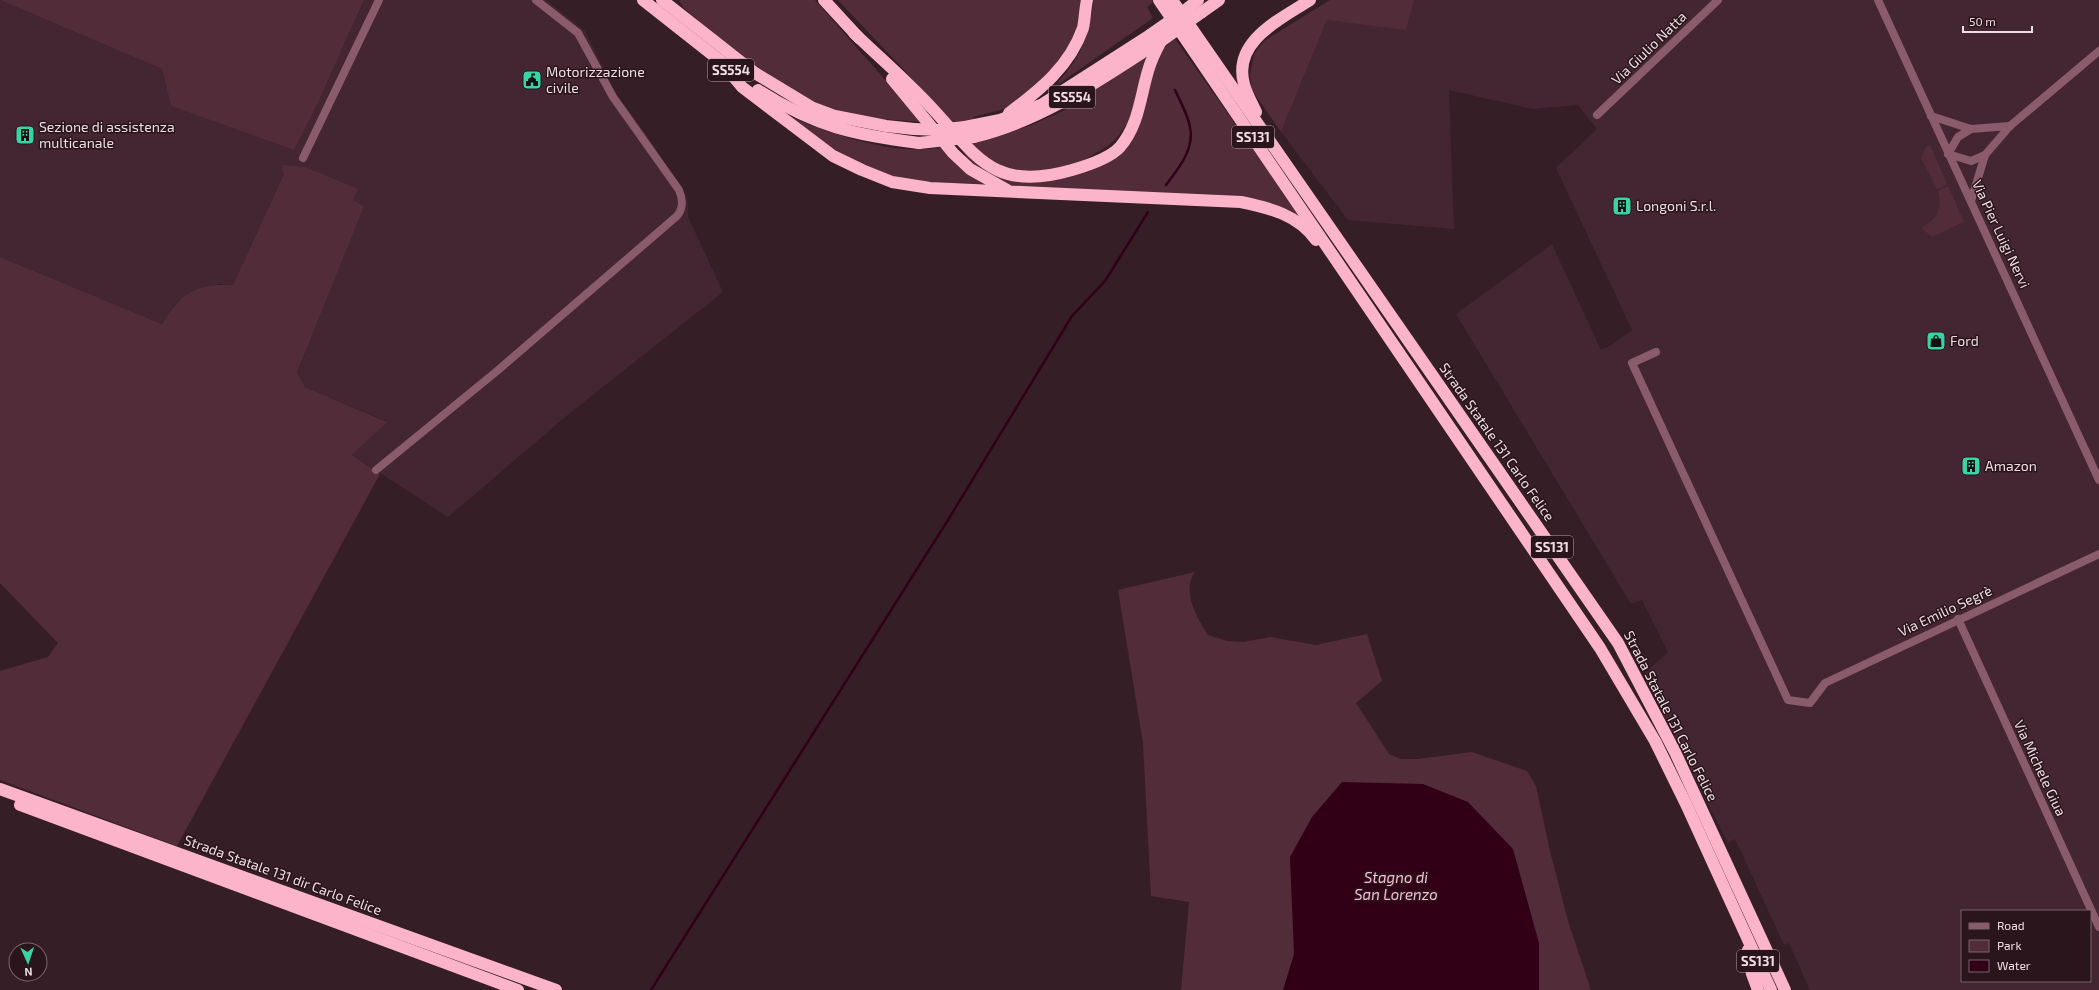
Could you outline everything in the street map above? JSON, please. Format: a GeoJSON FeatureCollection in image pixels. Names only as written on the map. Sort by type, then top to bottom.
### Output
{"type":"FeatureCollection","features":[{"type":"Feature","properties":{"kind":"highway","name":"SS554"},"geometry":{"type":"LineString","coordinates":[[643,0],[722,63],[777,102],[798,114],[828,126],[877,138],[919,142],[974,137],[994,132],[1038,115],[1083,91],[1156,38],[1198,4]]}},
{"type":"Feature","properties":{"kind":"highway","name":"SS554"},"geometry":{"type":"LineString","coordinates":[[662,0],[755,73],[812,107],[835,116],[914,129],[938,130],[965,127],[1000,120],[1041,106],[1156,38],[1183,12],[1198,4],[1219,0]]}},
{"type":"Feature","properties":{"kind":"highway"},"geometry":{"type":"LineString","coordinates":[[673,0],[677,12]]}},
{"type":"Feature","properties":{"kind":"highway"},"geometry":{"type":"LineString","coordinates":[[824,0],[854,32],[930,106],[964,145],[983,162],[1014,176],[1063,173],[1092,164],[1119,148],[1133,128],[1143,96],[1147,72],[1156,38]]}},
{"type":"Feature","properties":{"kind":"highway"},"geometry":{"type":"LineString","coordinates":[[1000,120],[1040,90],[1068,59],[1083,27],[1087,0]]}},
{"type":"Feature","properties":{"kind":"highway","name":"Strada Statale 131 Carlo Felice"},"geometry":{"type":"LineString","coordinates":[[1159,0],[1347,274],[1600,648],[1655,741],[1771,990]]}},
{"type":"Feature","properties":{"kind":"highway","name":"Strada Statale 131 Carlo Felice"},"geometry":{"type":"LineString","coordinates":[[1172,0],[1618,643],[1675,752],[1785,990]]}},
{"type":"Feature","properties":{"kind":"highway"},"geometry":{"type":"LineString","coordinates":[[1266,136],[1243,83],[1243,66],[1247,49],[1260,34],[1310,0]]}},
{"type":"Feature","properties":{"kind":"highway"},"geometry":{"type":"LineString","coordinates":[[854,32],[953,153],[970,169],[1010,192]]}},
{"type":"Feature","properties":{"kind":"highway"},"geometry":{"type":"LineString","coordinates":[[722,63],[742,87],[833,156],[892,182],[930,188],[1241,202],[1283,213],[1303,226],[1315,238],[1338,271],[1347,274]]}},
{"type":"Feature","properties":{"kind":"highway","name":"Strada Statale 131 dir Carlo Felice"},"geometry":{"type":"LineString","coordinates":[[0,789],[556,990]]}},
{"type":"Feature","properties":{"kind":"highway","name":"Strada Statale 131 dir Carlo Felice"},"geometry":{"type":"LineString","coordinates":[[0,798],[518,990]]}},
{"type":"Feature","properties":{"kind":"highway"},"geometry":{"type":"LineString","coordinates":[[1744,931],[1752,974],[1758,990]]}},
{"type":"Feature","properties":{"kind":"highway"},"geometry":{"type":"LineString","coordinates":[[1771,957],[1792,990]]}},
{"type":"Feature","properties":{"kind":"street"},"geometry":{"type":"LineString","coordinates":[[303,158],[379,0]]}},
{"type":"Feature","properties":{"kind":"street"},"geometry":{"type":"LineString","coordinates":[[376,470],[515,356],[677,216],[682,209],[681,198],[678,190],[613,96],[578,33],[536,0]]}},
{"type":"Feature","properties":{"kind":"street","name":"Via Giulio Natta"},"geometry":{"type":"LineString","coordinates":[[1597,116],[1718,0]]}},
{"type":"Feature","properties":{"kind":"street","name":"Via Pier Luigi Nervi"},"geometry":{"type":"LineString","coordinates":[[1878,0],[2099,480]]}},
{"type":"Feature","properties":{"kind":"street"},"geometry":{"type":"LineString","coordinates":[[1971,201],[1985,155],[2010,126],[2099,51]]}},
{"type":"Feature","properties":{"kind":"street"},"geometry":{"type":"LineString","coordinates":[[1931,116],[1971,129],[2010,126]]}},
{"type":"Feature","properties":{"kind":"street"},"geometry":{"type":"LineString","coordinates":[[1971,129],[1958,137],[1948,154],[1971,160],[1985,155]]}},
{"type":"Feature","properties":{"kind":"street","name":"Via Emilio Segrè"},"geometry":{"type":"LineString","coordinates":[[1656,352],[1632,363],[1788,700],[1810,703],[1825,683],[1958,619],[2099,554]]}},
{"type":"Feature","properties":{"kind":"street"},"geometry":{"type":"LineString","coordinates":[[2091,462],[2099,469]]}},
{"type":"Feature","properties":{"kind":"street","name":"Via Michele Giua"},"geometry":{"type":"LineString","coordinates":[[1958,619],[2099,927]]}},
{"type":"Feature","properties":{"kind":"shaded area"},"geometry":{"type":"Polygon","coordinates":[[[0,0],[162,69],[171,106],[294,150],[317,105],[364,0],[546,0],[585,31],[614,90],[652,143],[688,202],[688,217],[723,292],[570,413],[448,517],[352,455],[386,421],[305,387],[297,374],[363,206],[353,200],[357,189],[282,170],[284,174],[233,285],[219,284],[179,300],[171,309],[162,324],[0,257],[0,0]]]}},
{"type":"Feature","properties":{"kind":"shaded area"},"geometry":{"type":"Polygon","coordinates":[[[1414,0],[2099,0],[2099,990],[1810,990],[1789,943],[1784,945],[1735,839],[1728,843],[1643,675],[1668,652],[1642,600],[1631,604],[1456,314],[1552,244],[1601,350],[1613,344],[1632,330],[1556,168],[1597,129],[1578,105],[1533,109],[1449,90],[1454,229],[1348,220],[1281,132],[1327,20],[1406,29],[1414,0]]]}},
{"type":"Feature","properties":{"kind":"green space"},"geometry":{"type":"Polygon","coordinates":[[[0,0],[364,0],[317,105],[294,150],[171,106],[162,69],[0,0]]]}},
{"type":"Feature","properties":{"kind":"green space"},"geometry":{"type":"Polygon","coordinates":[[[679,0],[815,0],[922,122],[870,118],[822,107],[770,76],[703,25],[683,7],[679,0]]]}},
{"type":"Feature","properties":{"kind":"green space"},"geometry":{"type":"Polygon","coordinates":[[[838,0],[1083,0],[1075,35],[1063,59],[1031,92],[1004,109],[973,117],[988,139],[1029,126],[1063,111],[1146,55],[1131,118],[1118,136],[1108,146],[1078,163],[1054,170],[1030,171],[998,167],[981,157],[948,121],[922,89],[838,0]]]}},
{"type":"Feature","properties":{"kind":"green space"},"geometry":{"type":"Polygon","coordinates":[[[1094,0],[1152,0],[1153,2],[1147,7],[1153,18],[1060,83],[1058,82],[1079,54],[1087,35],[1094,0]]]}},
{"type":"Feature","properties":{"kind":"green space"},"geometry":{"type":"Polygon","coordinates":[[[1330,0],[1414,0],[1406,30],[1327,20],[1281,132],[1252,90],[1250,75],[1254,54],[1264,41],[1330,0]]]}},
{"type":"Feature","properties":{"kind":"green space"},"geometry":{"type":"Polygon","coordinates":[[[1175,39],[1301,217],[1282,207],[1264,202],[1011,186],[983,173],[971,164],[963,151],[990,173],[1017,180],[1041,181],[1062,179],[1086,172],[1108,162],[1118,156],[1125,149],[1132,138],[1143,115],[1156,63],[1166,46],[1175,39]]]}},
{"type":"Feature","properties":{"kind":"green space"},"geometry":{"type":"Polygon","coordinates":[[[785,114],[827,131],[872,144],[902,149],[945,148],[970,175],[983,184],[918,180],[897,177],[881,172],[838,151],[785,114]]]}},
{"type":"Feature","properties":{"kind":"green space"},"geometry":{"type":"Polygon","coordinates":[[[1930,145],[1947,184],[1937,189],[1921,158],[1926,147],[1930,145]]]}},
{"type":"Feature","properties":{"kind":"green space"},"geometry":{"type":"Polygon","coordinates":[[[283,165],[305,167],[358,189],[353,200],[364,206],[297,373],[305,387],[387,422],[352,455],[380,474],[177,846],[0,780],[0,671],[48,657],[58,643],[0,583],[0,257],[162,324],[175,305],[190,292],[209,286],[233,285],[284,174],[282,170],[283,165]]]}},
{"type":"Feature","properties":{"kind":"green space"},"geometry":{"type":"Polygon","coordinates":[[[1948,186],[1964,222],[1932,237],[1921,228],[1935,218],[1940,203],[1938,191],[1948,186]]]}},
{"type":"Feature","properties":{"kind":"green space"},"geometry":{"type":"Polygon","coordinates":[[[1195,572],[1191,579],[1190,596],[1195,613],[1208,635],[1227,641],[1244,642],[1270,637],[1316,645],[1367,634],[1382,681],[1356,703],[1389,754],[1401,759],[1417,759],[1472,752],[1527,771],[1536,786],[1550,851],[1568,921],[1591,990],[1181,990],[1189,902],[1151,896],[1143,743],[1118,590],[1195,572]]]}},
{"type":"Feature","properties":{"kind":"water","name":"Stagno di San Lorenzo"},"geometry":{"type":"Polygon","coordinates":[[[1342,782],[1423,784],[1468,802],[1513,849],[1539,943],[1539,990],[1283,990],[1294,954],[1290,857],[1312,817],[1342,782]]]}},
{"type":"Feature","properties":{"kind":"waterway"},"geometry":{"type":"LineString","coordinates":[[1166,185],[1176,172],[1188,151],[1191,135],[1188,118],[1175,90]]}},
{"type":"Feature","properties":{"kind":"waterway"},"geometry":{"type":"LineString","coordinates":[[651,990],[948,520],[1072,316],[1105,281],[1148,212]]}},
{"type":"Feature","properties":{"kind":"place","name":"Motorizzazione civile"},"geometry":{"type":"Point","coordinates":[532,80]}},
{"type":"Feature","properties":{"kind":"place","name":"Sezione di assistenza multicanale"},"geometry":{"type":"Point","coordinates":[25,135]}},
{"type":"Feature","properties":{"kind":"place","name":"Longoni S.r.l."},"geometry":{"type":"Point","coordinates":[1622,206]}},
{"type":"Feature","properties":{"kind":"place","name":"Ford"},"geometry":{"type":"Point","coordinates":[1936,341]}},
{"type":"Feature","properties":{"kind":"place","name":"Amazon"},"geometry":{"type":"Point","coordinates":[1971,466]}}]}
